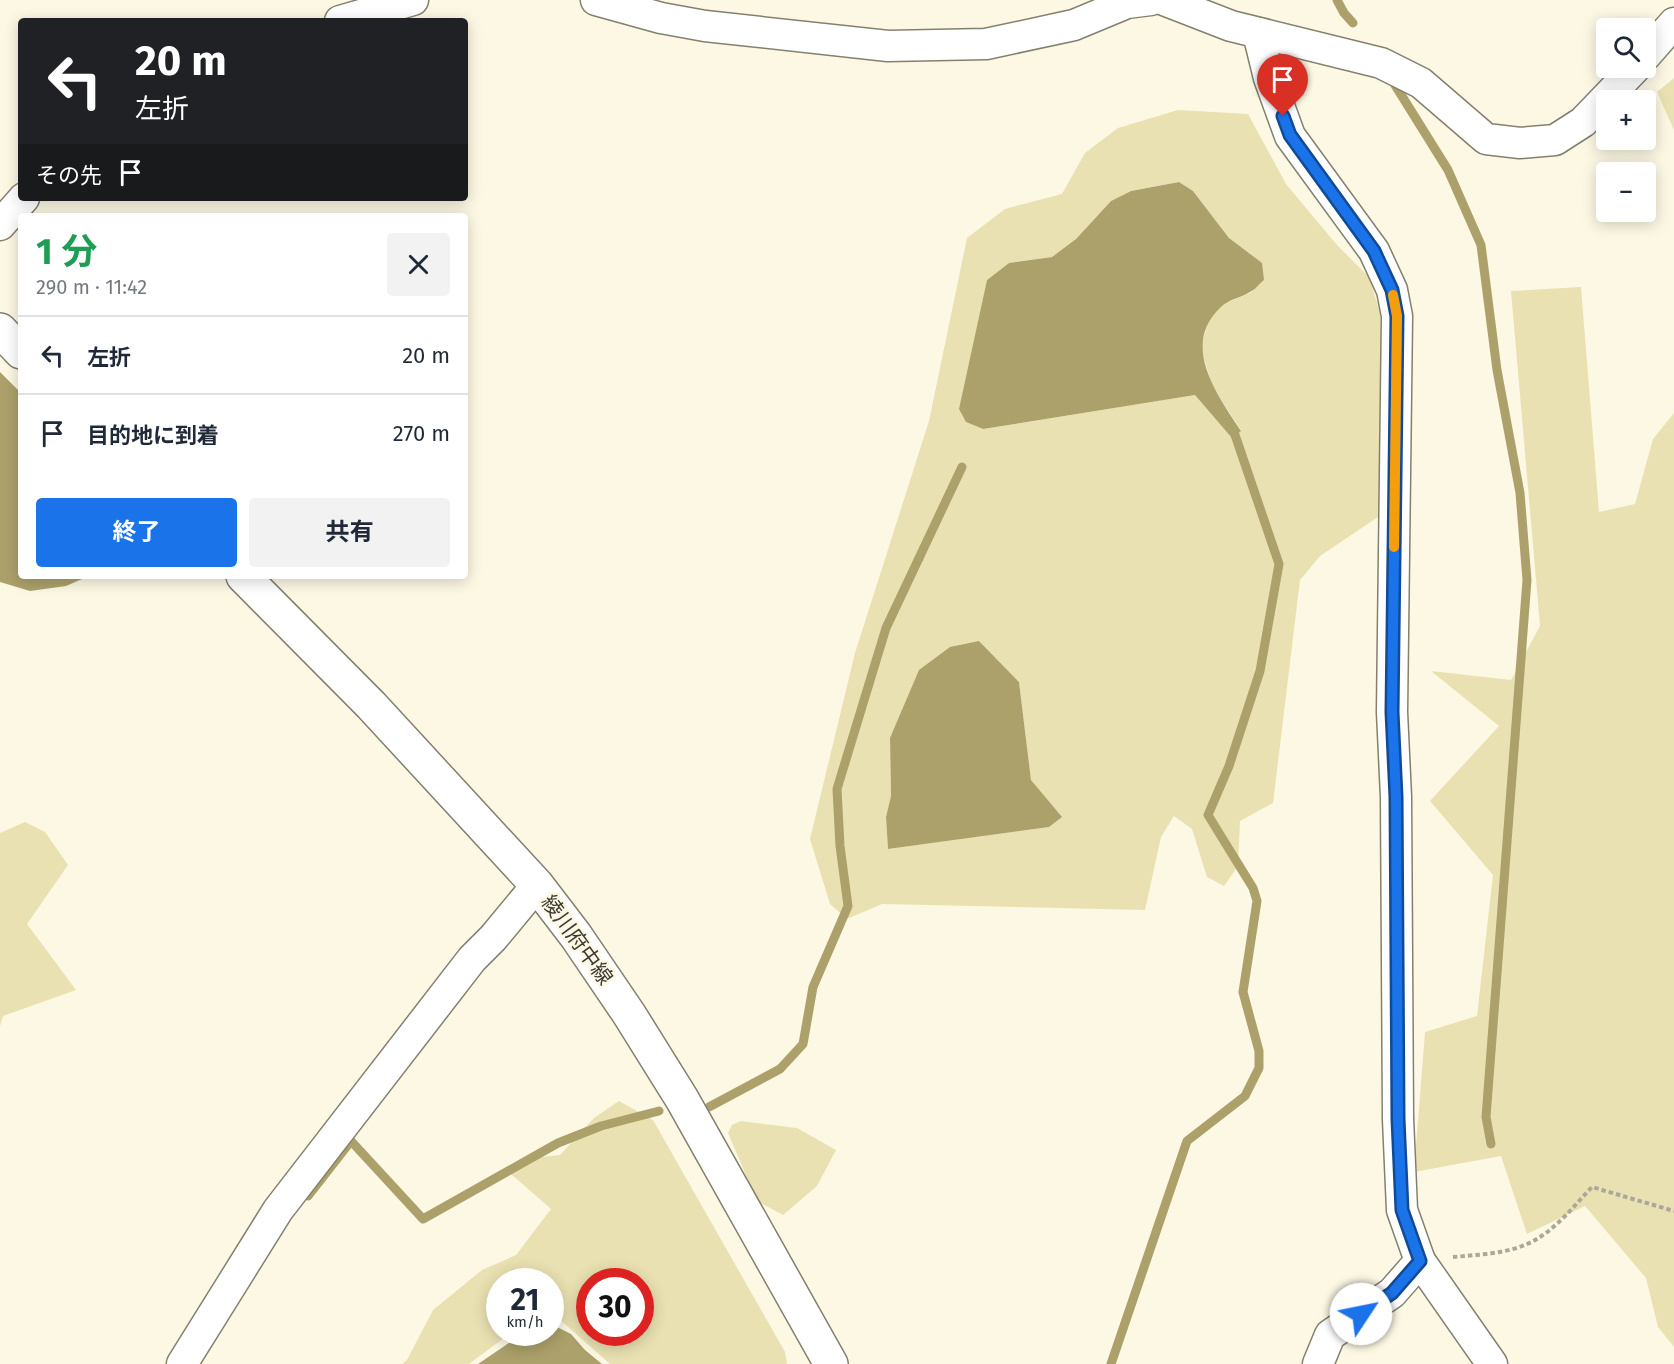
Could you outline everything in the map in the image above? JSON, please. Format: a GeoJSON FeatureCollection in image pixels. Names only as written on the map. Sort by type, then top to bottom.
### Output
{"type":"FeatureCollection","features":[{"type":"Feature","properties":{"kind":"main road"},"geometry":{"type":"LineString","coordinates":[[0,330],[18,349]]}},
{"type":"Feature","properties":{"kind":"main road","name":"綾川府中線"},"geometry":{"type":"LineString","coordinates":[[246,579],[371,705],[537,885],[603,975],[682,1099],[831,1364]]}},
{"type":"Feature","properties":{"kind":"street"},"geometry":{"type":"LineString","coordinates":[[350,18],[413,0]]}},
{"type":"Feature","properties":{"kind":"street"},"geometry":{"type":"LineString","coordinates":[[596,0],[661,18],[705,26],[888,46],[986,44],[1074,25],[1127,3],[1151,0]]}},
{"type":"Feature","properties":{"kind":"street"},"geometry":{"type":"LineString","coordinates":[[1164,0],[1231,26],[1381,63],[1421,83],[1486,139],[1520,143],[1555,140],[1583,122],[1625,78]]}},
{"type":"Feature","properties":{"kind":"street"},"geometry":{"type":"LineString","coordinates":[[1656,44],[1674,23]]}},
{"type":"Feature","properties":{"kind":"street"},"geometry":{"type":"LineString","coordinates":[[1258,33],[1269,78],[1290,135],[1374,251],[1392,290],[1397,316],[1392,712],[1396,797],[1398,1119],[1402,1210],[1420,1261],[1492,1364]]}},
{"type":"Feature","properties":{"kind":"street"},"geometry":{"type":"LineString","coordinates":[[0,225],[21,201]]}},
{"type":"Feature","properties":{"kind":"street"},"geometry":{"type":"LineString","coordinates":[[182,1364],[278,1210],[472,959],[493,938],[537,885]]}},
{"type":"Feature","properties":{"kind":"street"},"geometry":{"type":"LineString","coordinates":[[1318,1364],[1330,1335],[1392,1293],[1420,1261]]}},
{"type":"Feature","properties":{"kind":"path"},"geometry":{"type":"LineString","coordinates":[[1420,1261],[1486,1254],[1522,1246],[1556,1226],[1592,1187],[1674,1211]]}},
{"type":"Feature","properties":{"kind":"shaded area"},"geometry":{"type":"Polygon","coordinates":[[[1674,78],[1674,130],[1657,92],[1674,78]]]}},
{"type":"Feature","properties":{"kind":"shaded area"},"geometry":{"type":"Polygon","coordinates":[[[1178,110],[1248,114],[1286,184],[1337,245],[1369,277],[1380,313],[1384,513],[1320,556],[1300,580],[1273,803],[1240,821],[1238,866],[1224,886],[1207,877],[1192,829],[1174,816],[1161,837],[1145,910],[882,904],[847,919],[830,904],[810,839],[855,653],[929,421],[967,238],[1005,209],[1062,194],[1085,153],[1118,128],[1178,110]],[[1179,182],[1131,191],[1111,201],[1076,239],[1052,257],[1009,263],[987,280],[960,409],[966,422],[983,429],[1195,395],[1232,437],[1241,430],[1212,386],[1201,347],[1209,319],[1224,304],[1252,292],[1262,264],[1229,238],[1193,191],[1179,182]],[[979,641],[890,738],[891,797],[886,817],[888,849],[1049,827],[1061,817],[1031,780],[1019,682],[979,641]]]}},
{"type":"Feature","properties":{"kind":"shaded area"},"geometry":{"type":"Polygon","coordinates":[[[1179,182],[1193,191],[1229,238],[1262,263],[1264,280],[1252,291],[1221,307],[1209,322],[1203,337],[1203,353],[1213,386],[1241,431],[1232,438],[1195,395],[983,429],[966,422],[959,409],[987,280],[1009,263],[1052,257],[1076,239],[1111,201],[1131,191],[1179,182]]]}},
{"type":"Feature","properties":{"kind":"shaded area"},"geometry":{"type":"Polygon","coordinates":[[[1581,287],[1599,512],[1635,504],[1653,439],[1674,413],[1674,1347],[1658,1327],[1646,1278],[1585,1206],[1527,1234],[1501,1156],[1414,1172],[1425,1032],[1477,1016],[1493,875],[1430,801],[1499,726],[1431,671],[1511,680],[1540,626],[1511,291],[1581,287]]]}},
{"type":"Feature","properties":{"kind":"shaded area"},"geometry":{"type":"Polygon","coordinates":[[[0,372],[18,390],[18,579],[82,579],[66,586],[30,591],[0,582],[0,372]]]}},
{"type":"Feature","properties":{"kind":"shaded area"},"geometry":{"type":"Polygon","coordinates":[[[979,641],[1019,682],[1031,780],[1062,817],[1049,827],[888,849],[886,817],[891,796],[890,738],[919,670],[950,647],[979,641]]]}},
{"type":"Feature","properties":{"kind":"shaded area"},"geometry":{"type":"Polygon","coordinates":[[[25,822],[45,832],[68,865],[27,924],[76,990],[3,1016],[0,1026],[0,833],[25,822]]]}},
{"type":"Feature","properties":{"kind":"shaded area"},"geometry":{"type":"Polygon","coordinates":[[[619,1101],[653,1120],[785,1352],[787,1364],[610,1364],[590,1346],[654,1346],[654,1268],[576,1268],[576,1334],[564,1323],[564,1268],[487,1268],[516,1255],[551,1209],[511,1174],[525,1159],[560,1155],[594,1118],[619,1101]]]}},
{"type":"Feature","properties":{"kind":"shaded area"},"geometry":{"type":"Polygon","coordinates":[[[741,1121],[797,1128],[836,1150],[817,1186],[783,1215],[757,1201],[728,1133],[732,1125],[741,1121]]]}},
{"type":"Feature","properties":{"kind":"shaded area"},"geometry":{"type":"Polygon","coordinates":[[[486,1268],[486,1346],[493,1346],[469,1364],[402,1364],[407,1360],[433,1310],[486,1268]]]}},
{"type":"Feature","properties":{"kind":"shaded area"},"geometry":{"type":"Polygon","coordinates":[[[564,1330],[576,1340],[576,1346],[582,1346],[602,1364],[478,1364],[504,1346],[564,1346],[564,1330]]]}},
{"type":"Feature","properties":{"kind":"waterway"},"geometry":{"type":"LineString","coordinates":[[1337,0],[1353,23]]}},
{"type":"Feature","properties":{"kind":"waterway"},"geometry":{"type":"LineString","coordinates":[[1395,85],[1448,170],[1481,245],[1497,370],[1520,493],[1527,580],[1486,1117],[1491,1144]]}},
{"type":"Feature","properties":{"kind":"waterway"},"geometry":{"type":"LineString","coordinates":[[1111,1364],[1187,1141],[1245,1096],[1259,1068],[1259,1051],[1243,992],[1257,901],[1253,888],[1208,815],[1229,766],[1260,671],[1279,564],[1233,429]]}},
{"type":"Feature","properties":{"kind":"waterway"},"geometry":{"type":"LineString","coordinates":[[709,1107],[780,1069],[803,1044],[813,987],[848,906],[840,846],[837,789],[886,628],[962,467]]}},
{"type":"Feature","properties":{"kind":"waterway"},"geometry":{"type":"LineString","coordinates":[[308,1196],[351,1141],[423,1219],[558,1143],[601,1126],[659,1111]]}},
{"type":"Feature","properties":{"kind":"slow traffic"},"geometry":{"type":"LineString","coordinates":[[1393,295],[1397,316],[1394,547]]}},
{"type":"Feature","properties":{"kind":"route"},"geometry":{"type":"LineString","coordinates":[[1283,116],[1290,135],[1374,251],[1392,290],[1397,316],[1392,712],[1396,797],[1398,1119],[1402,1210],[1420,1261],[1392,1293],[1361,1314]]}}]}
